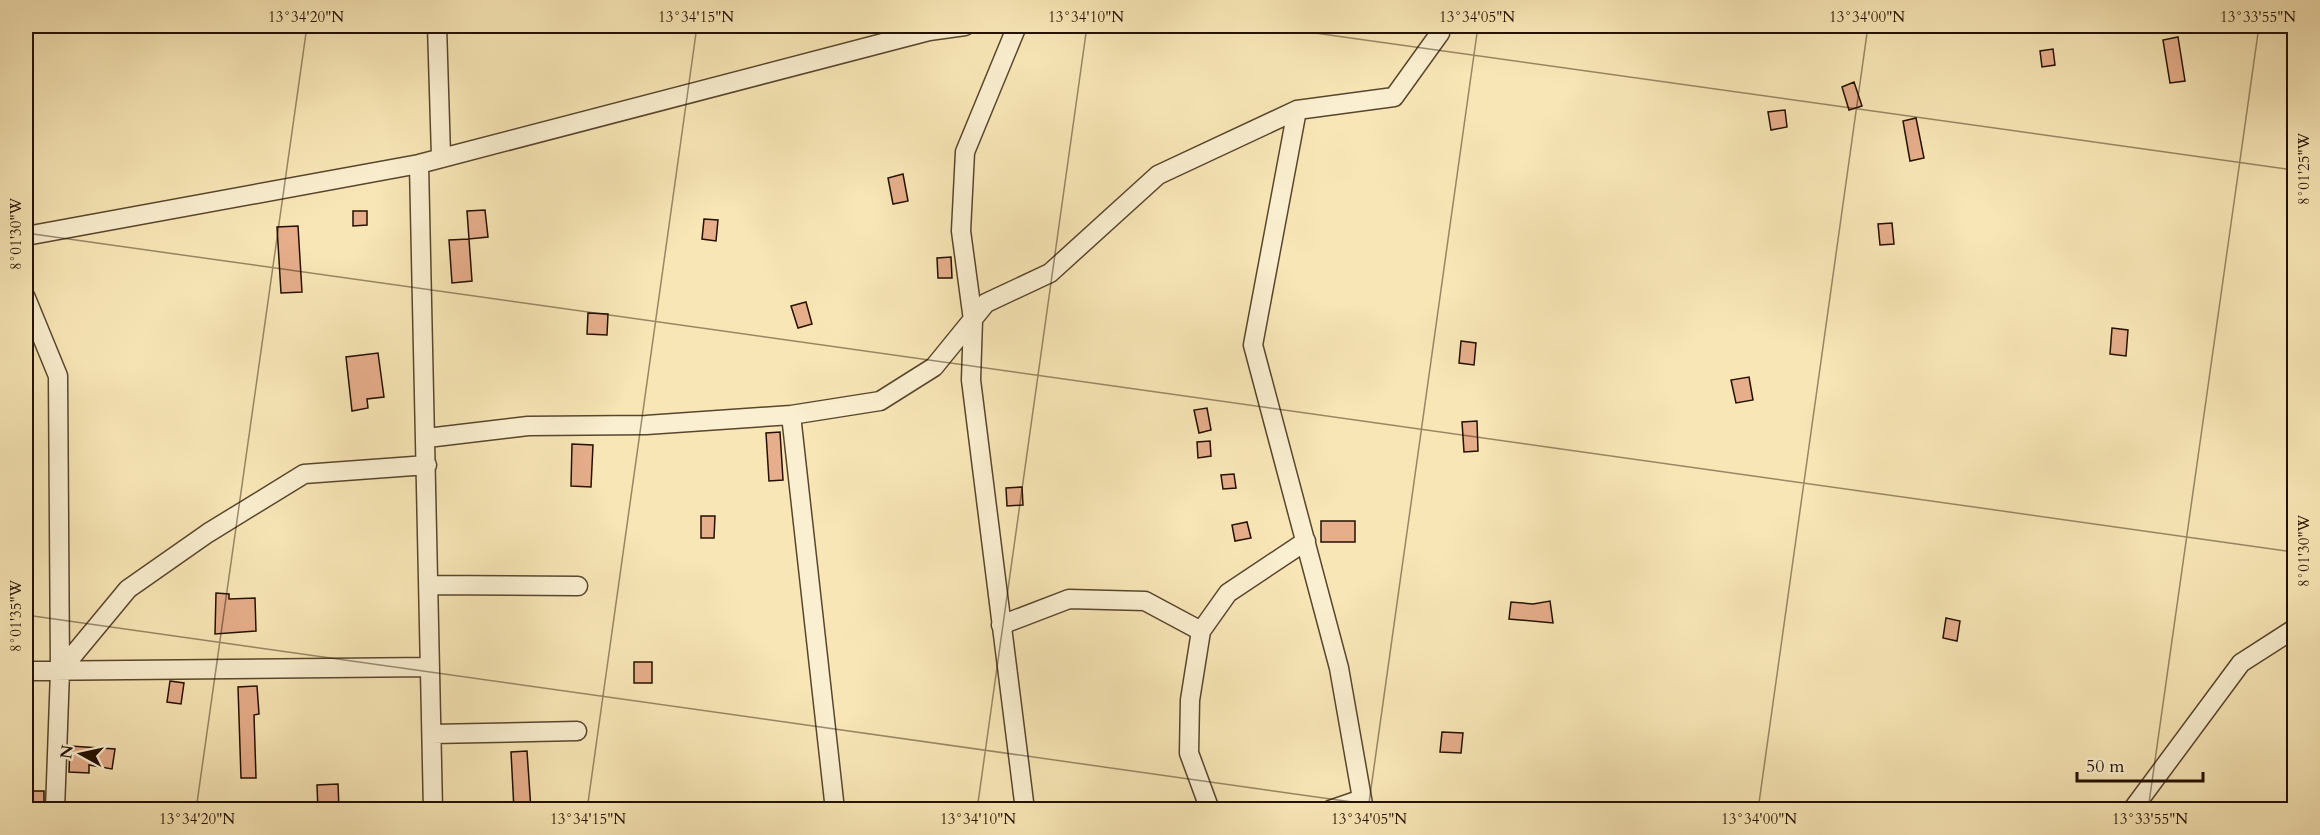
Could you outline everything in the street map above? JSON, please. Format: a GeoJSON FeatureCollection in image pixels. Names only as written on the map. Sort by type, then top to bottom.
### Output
{"type":"FeatureCollection","features":[{"type":"Feature","properties":{"kind":"street"},"geometry":{"type":"LineString","coordinates":[[437,26],[441,156]]}},
{"type":"Feature","properties":{"kind":"street"},"geometry":{"type":"LineString","coordinates":[[26,236],[419,164],[441,156],[929,31],[964,26]]}},
{"type":"Feature","properties":{"kind":"street"},"geometry":{"type":"LineString","coordinates":[[1017,26],[965,152],[961,231],[973,320],[971,380],[1024,810]]}},
{"type":"Feature","properties":{"kind":"street"},"geometry":{"type":"LineString","coordinates":[[427,438],[528,426],[646,425],[791,415],[880,401],[934,368],[986,303],[1050,273],[1158,175],[1298,110],[1394,97],[1440,33],[1436,26]]}},
{"type":"Feature","properties":{"kind":"street"},"geometry":{"type":"LineString","coordinates":[[1298,110],[1253,345],[1338,668],[1363,804],[1330,810]]}},
{"type":"Feature","properties":{"kind":"street"},"geometry":{"type":"LineString","coordinates":[[419,164],[427,438],[433,810]]}},
{"type":"Feature","properties":{"kind":"street"},"geometry":{"type":"LineString","coordinates":[[26,298],[58,376],[60,671],[56,810]]}},
{"type":"Feature","properties":{"kind":"street"},"geometry":{"type":"LineString","coordinates":[[791,415],[835,810]]}},
{"type":"Feature","properties":{"kind":"street"},"geometry":{"type":"LineString","coordinates":[[60,671],[128,589],[208,533],[304,474],[427,465]]}},
{"type":"Feature","properties":{"kind":"street"},"geometry":{"type":"LineString","coordinates":[[1210,810],[1189,753],[1190,700],[1201,631],[1228,593],[1306,541]]}},
{"type":"Feature","properties":{"kind":"street"},"geometry":{"type":"LineString","coordinates":[[429,585],[578,586]]}},
{"type":"Feature","properties":{"kind":"street"},"geometry":{"type":"LineString","coordinates":[[1001,625],[1069,599],[1145,601],[1201,631]]}},
{"type":"Feature","properties":{"kind":"street"},"geometry":{"type":"LineString","coordinates":[[2132,810],[2241,663],[2295,629]]}},
{"type":"Feature","properties":{"kind":"street"},"geometry":{"type":"LineString","coordinates":[[26,671],[430,667]]}},
{"type":"Feature","properties":{"kind":"street"},"geometry":{"type":"LineString","coordinates":[[432,734],[577,731]]}},
{"type":"Feature","properties":{"kind":"building"},"geometry":{"type":"Polygon","coordinates":[[[2178,37],[2185,81],[2170,83],[2163,40],[2178,37]]]}},
{"type":"Feature","properties":{"kind":"building"},"geometry":{"type":"Polygon","coordinates":[[[2053,49],[2055,65],[2042,67],[2040,51],[2053,49]]]}},
{"type":"Feature","properties":{"kind":"building"},"geometry":{"type":"Polygon","coordinates":[[[1854,82],[1862,106],[1849,110],[1842,87],[1854,82]]]}},
{"type":"Feature","properties":{"kind":"building"},"geometry":{"type":"Polygon","coordinates":[[[1785,110],[1787,127],[1771,130],[1768,112],[1785,110]]]}},
{"type":"Feature","properties":{"kind":"building"},"geometry":{"type":"Polygon","coordinates":[[[1916,118],[1924,158],[1910,161],[1903,121],[1916,118]]]}},
{"type":"Feature","properties":{"kind":"building"},"geometry":{"type":"Polygon","coordinates":[[[903,174],[908,201],[893,204],[888,178],[903,174]]]}},
{"type":"Feature","properties":{"kind":"building"},"geometry":{"type":"Polygon","coordinates":[[[485,210],[488,237],[469,239],[467,211],[485,210]]]}},
{"type":"Feature","properties":{"kind":"building"},"geometry":{"type":"Polygon","coordinates":[[[353,211],[367,211],[367,225],[353,226],[353,211]]]}},
{"type":"Feature","properties":{"kind":"building"},"geometry":{"type":"Polygon","coordinates":[[[704,219],[718,220],[716,241],[702,239],[704,219]]]}},
{"type":"Feature","properties":{"kind":"building"},"geometry":{"type":"Polygon","coordinates":[[[1892,223],[1894,244],[1880,245],[1878,224],[1892,223]]]}},
{"type":"Feature","properties":{"kind":"building"},"geometry":{"type":"Polygon","coordinates":[[[298,226],[302,292],[281,293],[277,227],[298,226]]]}},
{"type":"Feature","properties":{"kind":"building"},"geometry":{"type":"Polygon","coordinates":[[[469,239],[472,281],[452,283],[449,240],[469,239]]]}},
{"type":"Feature","properties":{"kind":"building"},"geometry":{"type":"Polygon","coordinates":[[[951,257],[952,278],[938,278],[937,258],[951,257]]]}},
{"type":"Feature","properties":{"kind":"building"},"geometry":{"type":"Polygon","coordinates":[[[806,302],[812,324],[798,328],[791,306],[806,302]]]}},
{"type":"Feature","properties":{"kind":"building"},"geometry":{"type":"Polygon","coordinates":[[[588,313],[608,314],[607,335],[587,334],[588,313]]]}},
{"type":"Feature","properties":{"kind":"building"},"geometry":{"type":"Polygon","coordinates":[[[2112,328],[2128,330],[2126,356],[2110,354],[2112,328]]]}},
{"type":"Feature","properties":{"kind":"building"},"geometry":{"type":"Polygon","coordinates":[[[1461,341],[1476,343],[1474,365],[1459,363],[1461,341]]]}},
{"type":"Feature","properties":{"kind":"building"},"geometry":{"type":"Polygon","coordinates":[[[378,353],[384,397],[367,399],[368,408],[352,411],[346,357],[378,353]]]}},
{"type":"Feature","properties":{"kind":"building"},"geometry":{"type":"Polygon","coordinates":[[[1749,377],[1753,400],[1736,403],[1731,380],[1749,377]]]}},
{"type":"Feature","properties":{"kind":"building"},"geometry":{"type":"Polygon","coordinates":[[[1207,408],[1211,430],[1199,433],[1194,410],[1207,408]]]}},
{"type":"Feature","properties":{"kind":"building"},"geometry":{"type":"Polygon","coordinates":[[[1477,421],[1478,451],[1464,452],[1462,422],[1477,421]]]}},
{"type":"Feature","properties":{"kind":"building"},"geometry":{"type":"Polygon","coordinates":[[[780,432],[783,480],[769,481],[766,433],[780,432]]]}},
{"type":"Feature","properties":{"kind":"building"},"geometry":{"type":"Polygon","coordinates":[[[1210,441],[1211,456],[1198,458],[1197,442],[1210,441]]]}},
{"type":"Feature","properties":{"kind":"building"},"geometry":{"type":"Polygon","coordinates":[[[572,444],[593,445],[591,487],[571,486],[572,444]]]}},
{"type":"Feature","properties":{"kind":"building"},"geometry":{"type":"Polygon","coordinates":[[[1234,474],[1236,488],[1223,489],[1221,475],[1234,474]]]}},
{"type":"Feature","properties":{"kind":"building"},"geometry":{"type":"Polygon","coordinates":[[[1022,487],[1023,505],[1007,506],[1006,488],[1022,487]]]}},
{"type":"Feature","properties":{"kind":"building"},"geometry":{"type":"Polygon","coordinates":[[[701,516],[715,516],[714,538],[701,538],[701,516]]]}},
{"type":"Feature","properties":{"kind":"building"},"geometry":{"type":"Polygon","coordinates":[[[1321,521],[1355,521],[1355,542],[1321,542],[1321,521]]]}},
{"type":"Feature","properties":{"kind":"building"},"geometry":{"type":"Polygon","coordinates":[[[1247,522],[1251,538],[1235,541],[1232,525],[1247,522]]]}},
{"type":"Feature","properties":{"kind":"building"},"geometry":{"type":"Polygon","coordinates":[[[216,593],[229,594],[229,599],[255,598],[256,631],[215,634],[216,593]]]}},
{"type":"Feature","properties":{"kind":"building"},"geometry":{"type":"Polygon","coordinates":[[[1550,601],[1553,623],[1509,619],[1511,602],[1533,604],[1550,601]]]}},
{"type":"Feature","properties":{"kind":"building"},"geometry":{"type":"Polygon","coordinates":[[[1946,618],[1960,621],[1957,641],[1943,638],[1946,618]]]}},
{"type":"Feature","properties":{"kind":"building"},"geometry":{"type":"Polygon","coordinates":[[[634,662],[652,662],[652,683],[634,683],[634,662]]]}},
{"type":"Feature","properties":{"kind":"building"},"geometry":{"type":"Polygon","coordinates":[[[170,681],[184,683],[181,704],[167,702],[170,681]]]}},
{"type":"Feature","properties":{"kind":"building"},"geometry":{"type":"Polygon","coordinates":[[[257,686],[259,714],[254,715],[256,778],[241,778],[238,687],[257,686]]]}},
{"type":"Feature","properties":{"kind":"building"},"geometry":{"type":"Polygon","coordinates":[[[1442,732],[1463,733],[1461,753],[1440,752],[1442,732]]]}},
{"type":"Feature","properties":{"kind":"building"},"geometry":{"type":"Polygon","coordinates":[[[70,746],[115,749],[112,769],[89,765],[89,773],[69,772],[70,746]]]}},
{"type":"Feature","properties":{"kind":"building"},"geometry":{"type":"Polygon","coordinates":[[[527,751],[531,810],[514,810],[511,752],[527,751]]]}},
{"type":"Feature","properties":{"kind":"building"},"geometry":{"type":"Polygon","coordinates":[[[338,784],[339,810],[318,810],[317,785],[338,784]]]}},
{"type":"Feature","properties":{"kind":"building"},"geometry":{"type":"Polygon","coordinates":[[[29,791],[44,791],[44,810],[30,810],[29,791]]]}}]}
